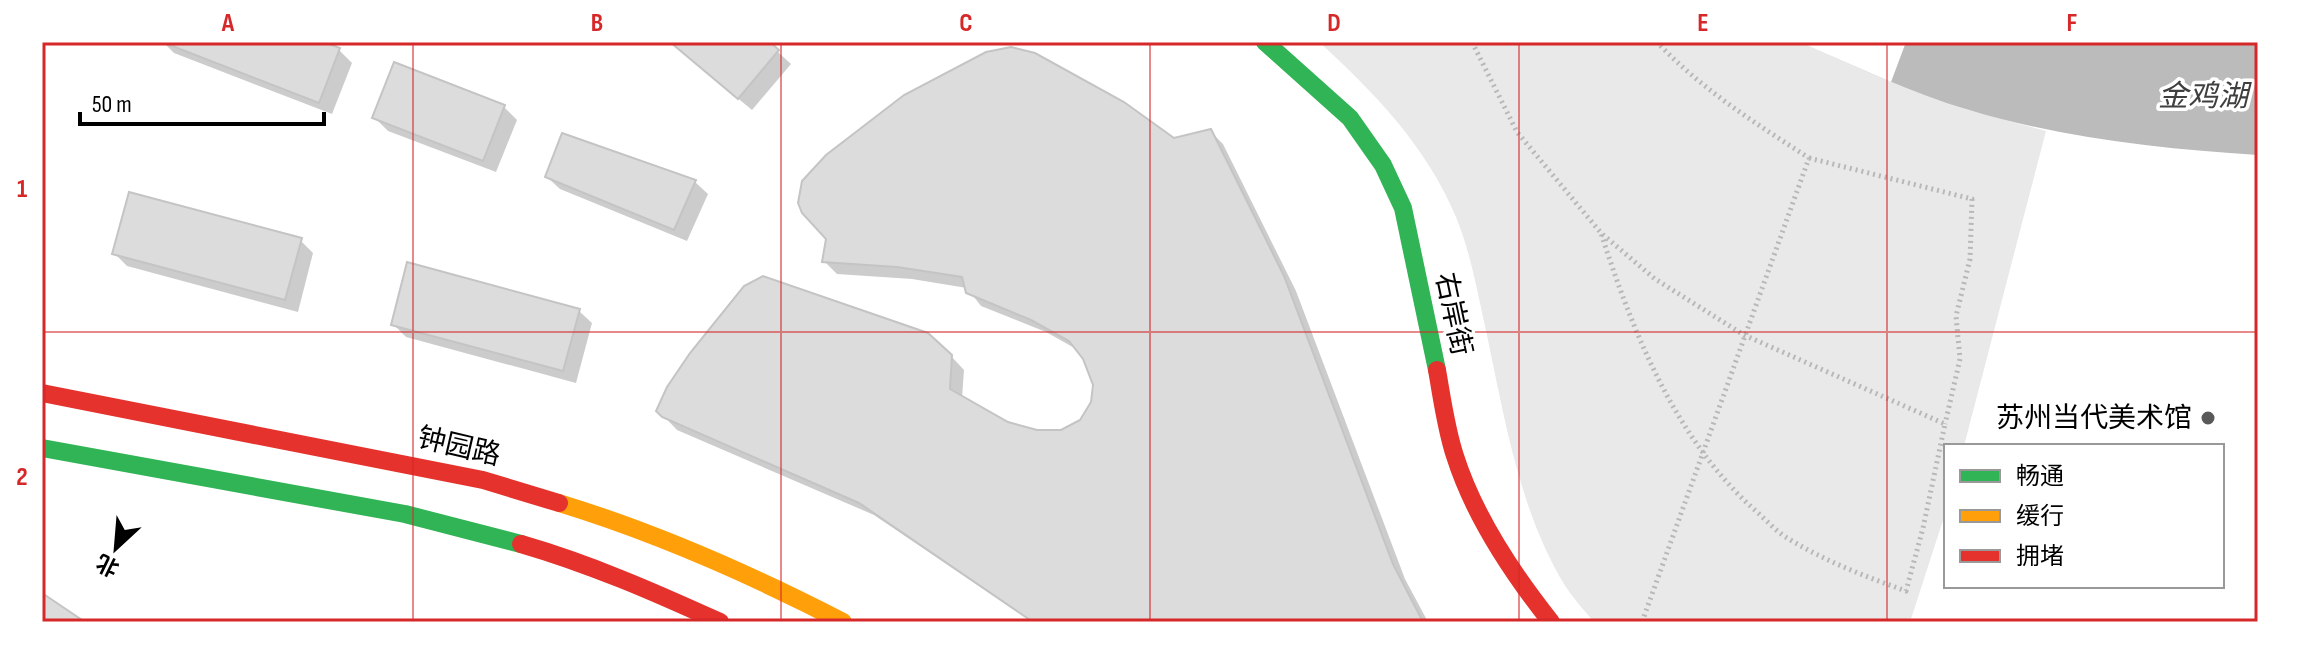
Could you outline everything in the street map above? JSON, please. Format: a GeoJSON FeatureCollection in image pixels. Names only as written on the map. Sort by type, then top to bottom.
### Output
{"type":"FeatureCollection","features":[{"type":"Feature","properties":{"kind":"main road","name":"右岸街"},"geometry":{"type":"LineString","coordinates":[[1265,42],[1350,118],[1383,165],[1403,208],[1454,454],[1470,494],[1521,585],[1551,622]]}},
{"type":"Feature","properties":{"kind":"main road","name":"钟园路"},"geometry":{"type":"LineString","coordinates":[[42,393],[496,483],[651,536],[774,586],[843,622]]}},
{"type":"Feature","properties":{"kind":"main road"},"geometry":{"type":"LineString","coordinates":[[42,448],[405,514],[497,536],[564,556],[635,583],[720,622]]}},
{"type":"Feature","properties":{"kind":"path"},"geometry":{"type":"LineString","coordinates":[[1472,42],[1517,132],[1601,233],[1655,279],[1744,335],[1945,424]]}},
{"type":"Feature","properties":{"kind":"path"},"geometry":{"type":"LineString","coordinates":[[1601,233],[1622,296],[1662,385],[1734,492],[1783,535],[1853,572],[1906,591],[1960,359],[1956,316],[1970,259],[1972,199],[1809,158],[1741,114],[1681,67],[1657,42]]}},
{"type":"Feature","properties":{"kind":"path"},"geometry":{"type":"LineString","coordinates":[[1642,622],[1809,158]]}},
{"type":"Feature","properties":{"kind":"shaded area"},"geometry":{"type":"Polygon","coordinates":[[[1319,42],[1806,42],[1891,82],[1968,110],[2046,131],[1965,444],[1944,444],[1944,517],[1910,622],[1594,622],[1564,584],[1534,521],[1513,454],[1478,292],[1456,217],[1444,191],[1414,144],[1360,81],[1319,42]]]}},
{"type":"Feature","properties":{"kind":"water","name":"金鸡湖"},"geometry":{"type":"Polygon","coordinates":[[[1800,42],[2258,42],[2258,155],[2112,141],[2004,120],[1926,96],[1800,42]]]}},
{"type":"Feature","properties":{"kind":"pier"},"geometry":{"type":"Polygon","coordinates":[[[1906,42],[1891,82],[1804,44],[1906,42]]]}},
{"type":"Feature","properties":{"kind":"building"},"geometry":{"type":"Polygon","coordinates":[[[162,42],[324,42],[340,48],[319,103],[162,42]]]}},
{"type":"Feature","properties":{"kind":"building"},"geometry":{"type":"Polygon","coordinates":[[[670,42],[770,42],[779,50],[738,99],[670,42]]]}},
{"type":"Feature","properties":{"kind":"building"},"geometry":{"type":"Polygon","coordinates":[[[1011,47],[1035,53],[1124,102],[1174,138],[1211,129],[1284,276],[1393,564],[1423,622],[1033,622],[859,503],[662,417],[656,411],[667,387],[690,353],[744,286],[763,276],[928,333],[952,355],[950,389],[1008,422],[1037,430],[1061,430],[1080,420],[1091,402],[1093,385],[1083,359],[1069,341],[1031,320],[966,293],[962,277],[897,267],[822,262],[826,239],[802,213],[798,203],[802,181],[826,155],[904,95],[986,52],[1011,47]]]}},
{"type":"Feature","properties":{"kind":"building"},"geometry":{"type":"Polygon","coordinates":[[[394,62],[505,105],[483,161],[372,118],[394,62]]]}},
{"type":"Feature","properties":{"kind":"building"},"geometry":{"type":"Polygon","coordinates":[[[562,133],[696,180],[674,230],[545,177],[562,133]]]}},
{"type":"Feature","properties":{"kind":"building"},"geometry":{"type":"Polygon","coordinates":[[[129,192],[302,238],[285,300],[112,254],[129,192]]]}},
{"type":"Feature","properties":{"kind":"building"},"geometry":{"type":"Polygon","coordinates":[[[407,262],[580,309],[563,371],[391,325],[407,262]]]}},
{"type":"Feature","properties":{"kind":"building"},"geometry":{"type":"Polygon","coordinates":[[[42,593],[85,622],[42,622],[42,593]]]}},
{"type":"Feature","properties":{"kind":"traffic: fast"},"geometry":{"type":"LineString","coordinates":[[1265,42],[1350,118],[1383,165],[1403,208],[1437,370]]}},
{"type":"Feature","properties":{"kind":"traffic: fast"},"geometry":{"type":"LineString","coordinates":[[42,448],[405,514],[521,544]]}},
{"type":"Feature","properties":{"kind":"traffic: slow"},"geometry":{"type":"LineString","coordinates":[[559,503],[704,556],[843,622]]}},
{"type":"Feature","properties":{"kind":"traffic: jam"},"geometry":{"type":"LineString","coordinates":[[1437,370],[1444,413],[1463,478],[1483,522],[1508,564],[1551,622]]}},
{"type":"Feature","properties":{"kind":"traffic: jam"},"geometry":{"type":"LineString","coordinates":[[42,393],[483,480],[559,503]]}},
{"type":"Feature","properties":{"kind":"traffic: jam"},"geometry":{"type":"LineString","coordinates":[[521,544],[622,579],[720,622]]}},
{"type":"Feature","properties":{"kind":"place","name":"苏州当代美术馆"},"geometry":{"type":"Point","coordinates":[2208,418]}}]}
